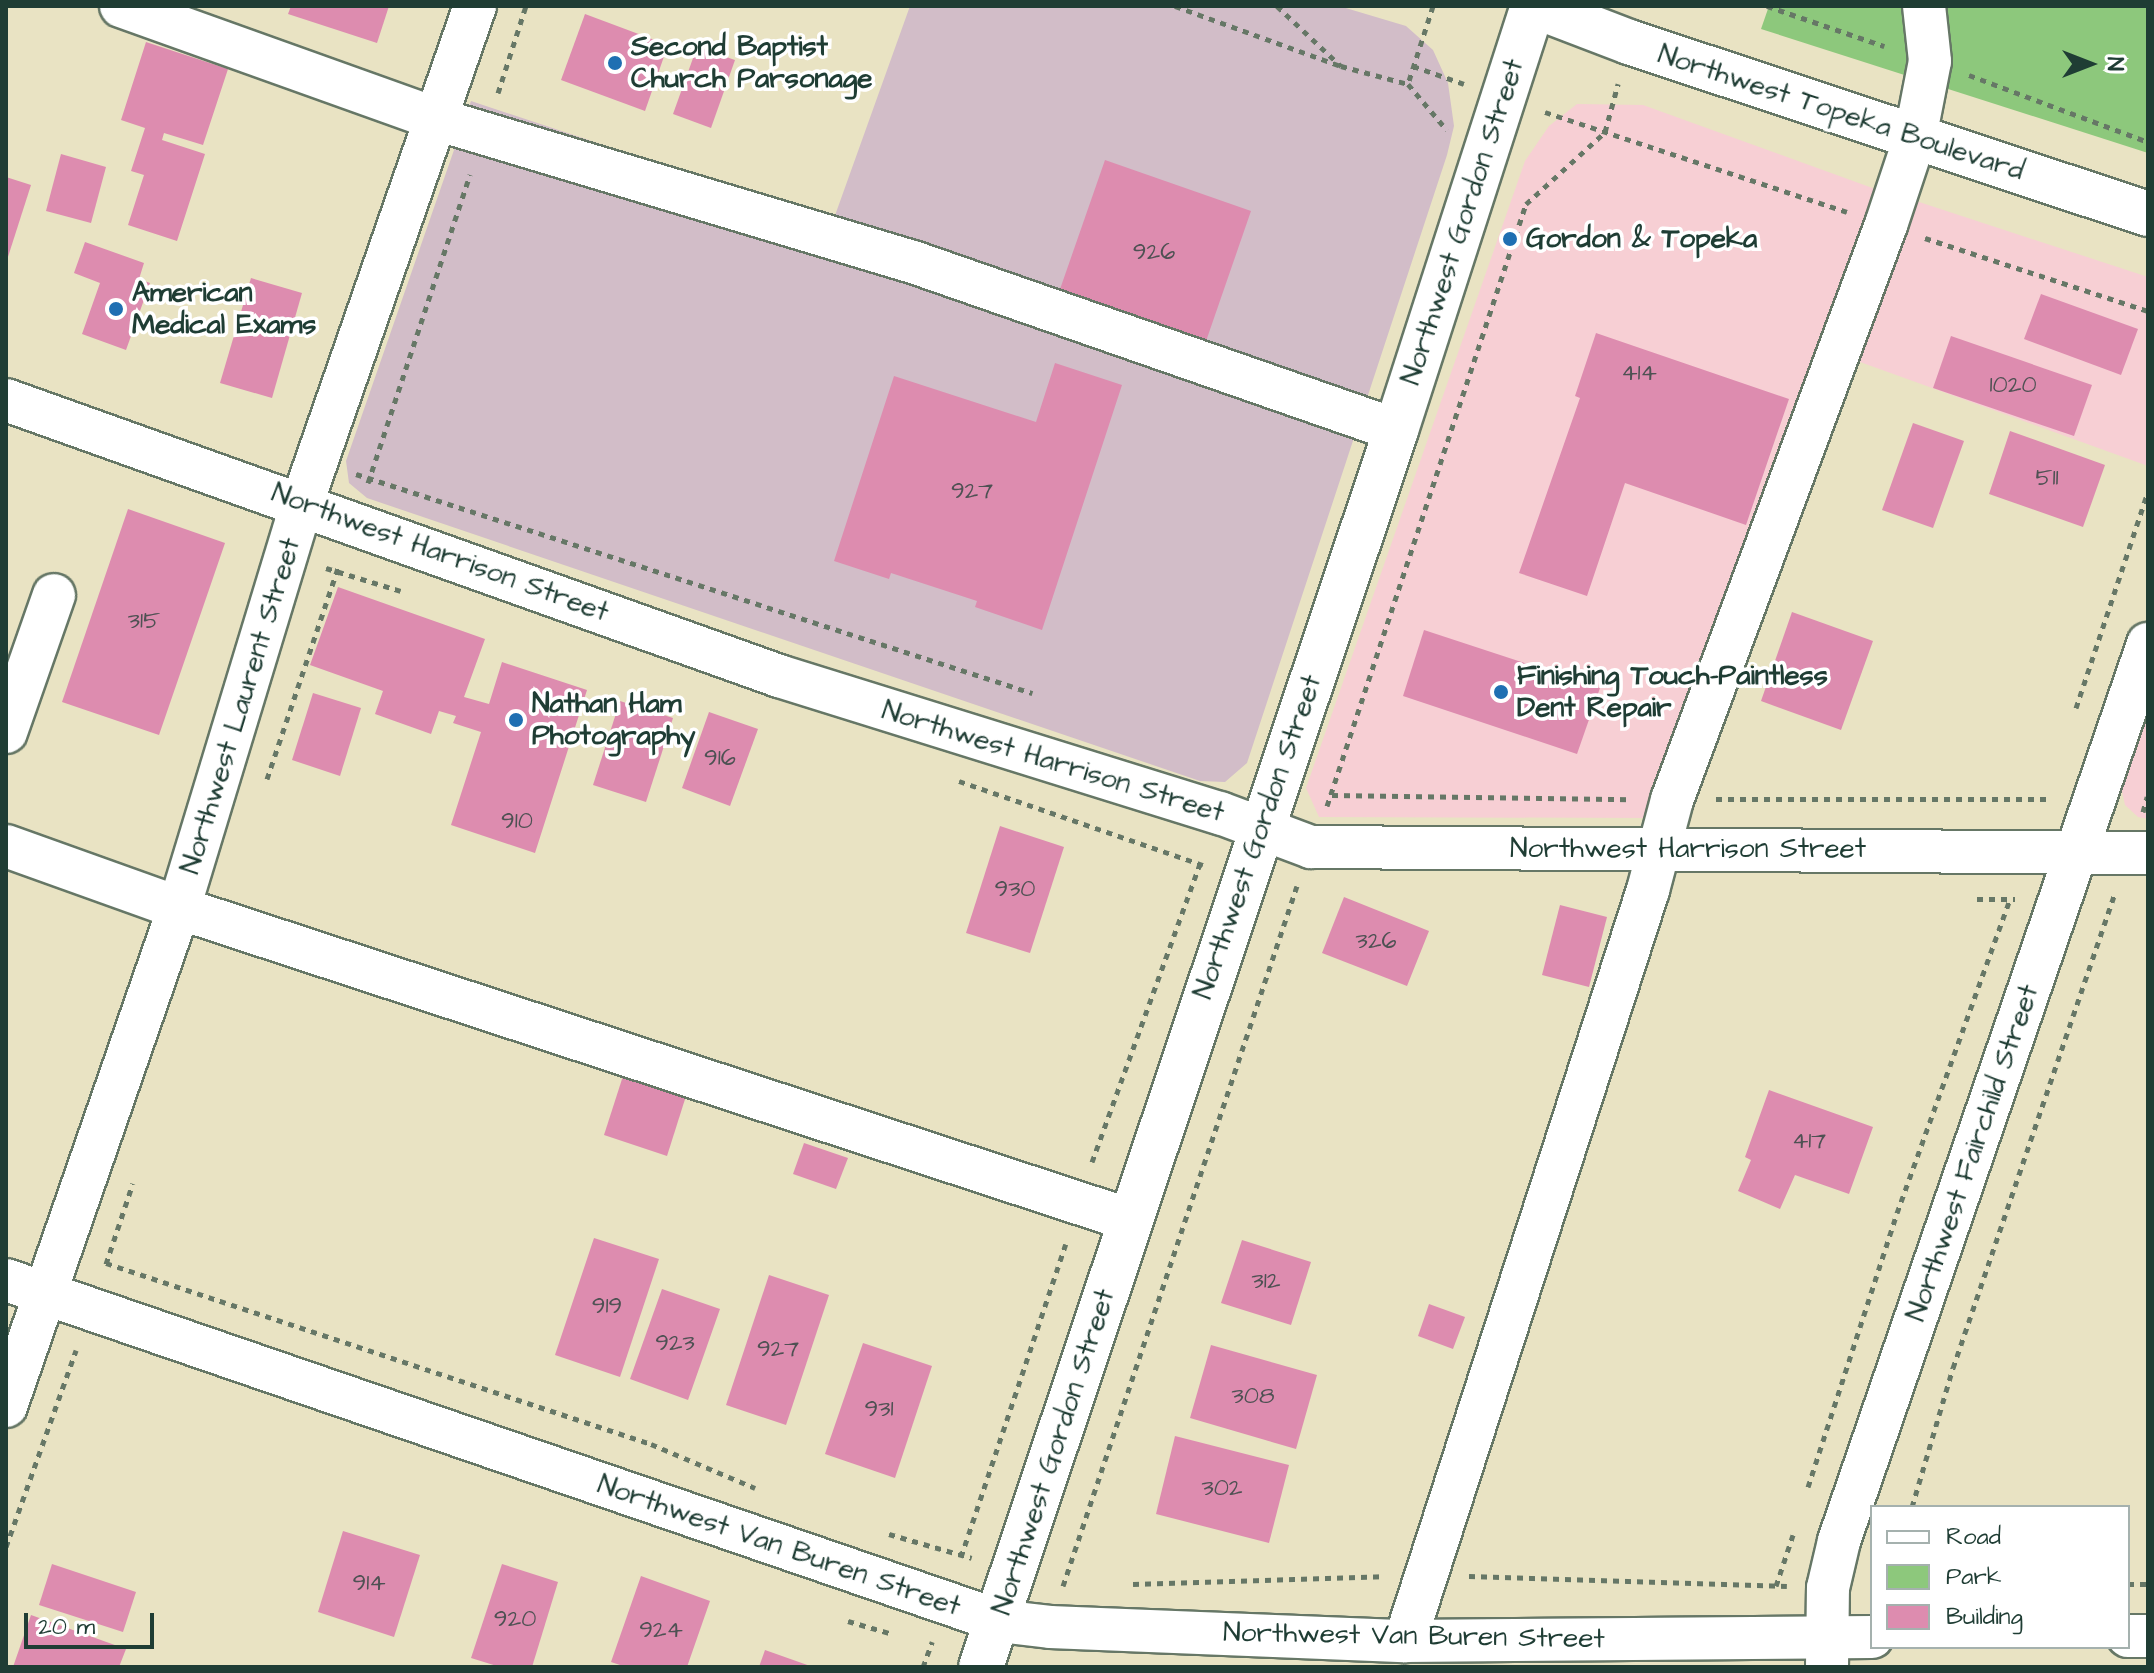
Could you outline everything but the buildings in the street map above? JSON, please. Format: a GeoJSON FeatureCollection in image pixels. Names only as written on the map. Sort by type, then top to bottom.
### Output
{"type":"FeatureCollection","features":[{"type":"Feature","properties":{"kind":"main road","name":"Northwest Topeka Boulevard"},"geometry":{"type":"LineString","coordinates":[[1534,6],[1629,42],[2148,214]]}},
{"type":"Feature","properties":{"kind":"main road","name":"Northwest Gordon Street"},"geometry":{"type":"LineString","coordinates":[[981,1667],[999,1621],[1260,829],[1396,430],[1534,6]]}},
{"type":"Feature","properties":{"kind":"street"},"geometry":{"type":"LineString","coordinates":[[121,6],[436,119],[913,262],[1396,430]]}},
{"type":"Feature","properties":{"kind":"street","name":"Northwest Laurent Street"},"geometry":{"type":"LineString","coordinates":[[6,1406],[25,1286],[179,908],[302,503],[475,6]]}},
{"type":"Feature","properties":{"kind":"street"},"geometry":{"type":"LineString","coordinates":[[1405,1641],[1648,890],[1672,800],[1886,225],[1915,138],[1930,61],[1924,6]]}},
{"type":"Feature","properties":{"kind":"street","name":"Northwest Harrison Street"},"geometry":{"type":"LineString","coordinates":[[6,400],[302,503],[779,676],[1220,813],[1311,847],[2139,853]]}},
{"type":"Feature","properties":{"kind":"street"},"geometry":{"type":"LineString","coordinates":[[6,732],[54,595]]}},
{"type":"Feature","properties":{"kind":"street","name":"Northwest Fairchild Street"},"geometry":{"type":"LineString","coordinates":[[1827,1652],[1828,1588],[1839,1541],[2148,644]]}},
{"type":"Feature","properties":{"kind":"street"},"geometry":{"type":"LineString","coordinates":[[6,846],[179,908],[1130,1220]]}},
{"type":"Feature","properties":{"kind":"street","name":"Northwest Van Buren Street"},"geometry":{"type":"LineString","coordinates":[[25,1286],[999,1621],[1050,1627],[1405,1641],[1776,1638],[1827,1652],[1870,1638]]}},
{"type":"Feature","properties":{"kind":"path"},"geometry":{"type":"LineString","coordinates":[[262,794],[356,523],[526,6]]}},
{"type":"Feature","properties":{"kind":"path"},"geometry":{"type":"LineString","coordinates":[[1175,6],[1341,66],[1408,84]]}},
{"type":"Feature","properties":{"kind":"path"},"geometry":{"type":"LineString","coordinates":[[1277,6],[1341,66]]}},
{"type":"Feature","properties":{"kind":"path"},"geometry":{"type":"LineString","coordinates":[[316,463],[1032,693]]}},
{"type":"Feature","properties":{"kind":"path"},"geometry":{"type":"LineString","coordinates":[[2075,711],[2148,492]]}},
{"type":"Feature","properties":{"kind":"path"},"geometry":{"type":"LineString","coordinates":[[1805,1497],[1897,1213],[2024,852],[2051,784]]}},
{"type":"Feature","properties":{"kind":"path"},"geometry":{"type":"LineString","coordinates":[[1332,795],[1672,800],[2094,800],[2148,797],[2139,853],[1953,1368],[1913,1505]]}},
{"type":"Feature","properties":{"kind":"path"},"geometry":{"type":"LineString","coordinates":[[6,1547],[136,1174]]}},
{"type":"Feature","properties":{"kind":"path"},"geometry":{"type":"LineString","coordinates":[[106,1263],[651,1444],[762,1491]]}},
{"type":"Feature","properties":{"kind":"path"},"geometry":{"type":"LineString","coordinates":[[1776,1638],[1776,1586],[1795,1527]]}},
{"type":"Feature","properties":{"kind":"path"},"geometry":{"type":"LineString","coordinates":[[875,1530],[962,1554],[1014,1574],[1063,1586]]}},
{"type":"Feature","properties":{"kind":"shaded area"},"geometry":{"type":"Polygon","coordinates":[[[910,6],[1339,6],[1406,26],[1433,50],[1448,83],[1454,126],[1447,155],[1247,763],[1225,782],[1200,781],[367,498],[349,483],[346,461],[471,101],[833,221],[910,6]]]}},
{"type":"Feature","properties":{"kind":"shaded area"},"geometry":{"type":"Polygon","coordinates":[[[1577,104],[1643,105],[1878,190],[1650,818],[1319,817],[1306,788],[1525,161],[1549,126],[1577,104]]]}},
{"type":"Feature","properties":{"kind":"shaded area"},"geometry":{"type":"Polygon","coordinates":[[[1910,199],[2148,277],[2148,466],[1849,358],[1910,199]]]}},
{"type":"Feature","properties":{"kind":"shaded area"},"geometry":{"type":"Polygon","coordinates":[[[2148,704],[2148,819],[2138,817],[2125,805],[2120,782],[2148,704]]]}},
{"type":"Feature","properties":{"kind":"green space"},"geometry":{"type":"Polygon","coordinates":[[[1769,6],[2148,6],[2148,153],[1761,29],[1769,6]]]}},
{"type":"Feature","properties":{"kind":"place","name":"Second Baptist Church Parsonage"},"geometry":{"type":"Point","coordinates":[615,63]}},
{"type":"Feature","properties":{"kind":"place","name":"Gordon & Topeka"},"geometry":{"type":"Point","coordinates":[1510,239]}},
{"type":"Feature","properties":{"kind":"place","name":"American Medical Exams"},"geometry":{"type":"Point","coordinates":[116,309]}},
{"type":"Feature","properties":{"kind":"place","name":"Finishing Touch-Paintless Dent Repair"},"geometry":{"type":"Point","coordinates":[1501,692]}},
{"type":"Feature","properties":{"kind":"place","name":"Nathan Ham Photography"},"geometry":{"type":"Point","coordinates":[516,720]}}]}
